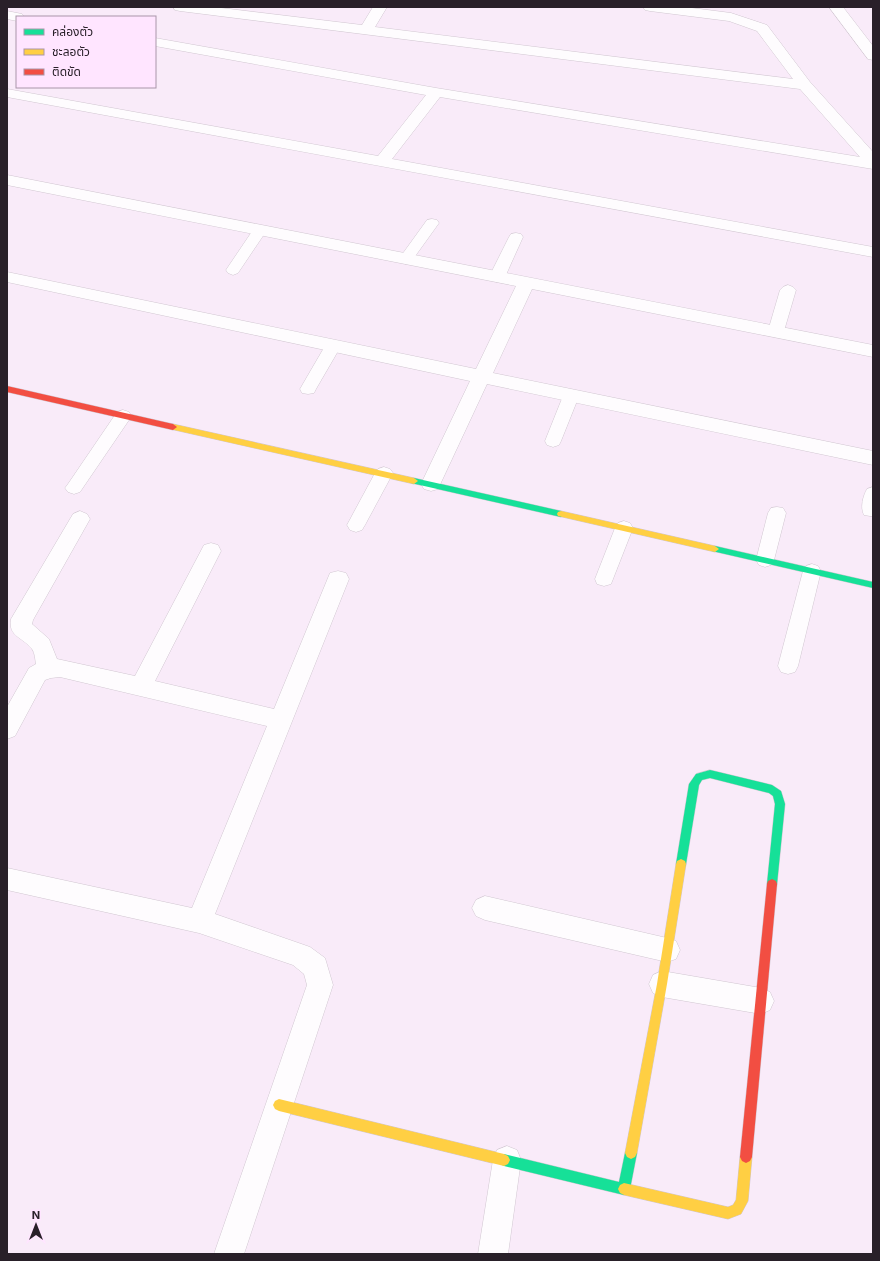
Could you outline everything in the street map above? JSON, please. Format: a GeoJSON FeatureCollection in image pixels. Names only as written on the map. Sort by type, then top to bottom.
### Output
{"type":"FeatureCollection","features":[{"type":"Feature","properties":{"kind":"street"},"geometry":{"type":"LineString","coordinates":[[180,7],[805,85]]}},
{"type":"Feature","properties":{"kind":"street"},"geometry":{"type":"LineString","coordinates":[[366,30],[380,7]]}},
{"type":"Feature","properties":{"kind":"street"},"geometry":{"type":"LineString","coordinates":[[650,7],[731,17],[762,28],[805,85],[873,163]]}},
{"type":"Feature","properties":{"kind":"street"},"geometry":{"type":"LineString","coordinates":[[836,7],[873,56]]}},
{"type":"Feature","properties":{"kind":"street"},"geometry":{"type":"LineString","coordinates":[[156,42],[436,92],[873,163]]}},
{"type":"Feature","properties":{"kind":"street"},"geometry":{"type":"LineString","coordinates":[[382,161],[436,92]]}},
{"type":"Feature","properties":{"kind":"street"},"geometry":{"type":"LineString","coordinates":[[7,93],[873,252]]}},
{"type":"Feature","properties":{"kind":"street"},"geometry":{"type":"LineString","coordinates":[[7,180],[873,350]]}},
{"type":"Feature","properties":{"kind":"street"},"geometry":{"type":"LineString","coordinates":[[7,277],[482,378],[873,458]]}},
{"type":"Feature","properties":{"kind":"street"},"geometry":{"type":"LineString","coordinates":[[431,484],[526,282]]}},
{"type":"Feature","properties":{"kind":"street"},"geometry":{"type":"LineString","coordinates":[[7,389],[384,473],[873,585]]}},
{"type":"Feature","properties":{"kind":"street"},"geometry":{"type":"LineString","coordinates":[[48,669],[44,649],[36,638],[24,631],[21,626],[22,619],[80,519]]}},
{"type":"Feature","properties":{"kind":"street"},"geometry":{"type":"LineString","coordinates":[[141,687],[212,550]]}},
{"type":"Feature","properties":{"kind":"street"},"geometry":{"type":"LineString","coordinates":[[199,921],[338,579]]}},
{"type":"Feature","properties":{"kind":"street"},"geometry":{"type":"LineString","coordinates":[[7,729],[14,701],[37,674],[48,669],[60,668],[281,720]]}},
{"type":"Feature","properties":{"kind":"street"},"geometry":{"type":"LineString","coordinates":[[279,1105],[624,1189],[728,1213],[737,1210],[742,1201],[780,804],[778,794],[772,789],[710,774],[699,777],[694,784],[668,950],[624,1189]]}},
{"type":"Feature","properties":{"kind":"street"},"geometry":{"type":"LineString","coordinates":[[7,879],[199,921],[301,956],[316,967],[320,985],[229,1254]]}},
{"type":"Feature","properties":{"kind":"street"},"geometry":{"type":"LineString","coordinates":[[485,908],[668,950]]}},
{"type":"Feature","properties":{"kind":"street"},"geometry":{"type":"LineString","coordinates":[[662,984],[761,1002]]}},
{"type":"Feature","properties":{"kind":"street"},"geometry":{"type":"LineString","coordinates":[[493,1254],[507,1160]]}},
{"type":"Feature","properties":{"kind":"lane"},"geometry":{"type":"LineString","coordinates":[[406,259],[432,223]]}},
{"type":"Feature","properties":{"kind":"lane"},"geometry":{"type":"LineString","coordinates":[[233,270],[260,230]]}},
{"type":"Feature","properties":{"kind":"lane"},"geometry":{"type":"LineString","coordinates":[[497,277],[516,237]]}},
{"type":"Feature","properties":{"kind":"lane"},"geometry":{"type":"LineString","coordinates":[[776,331],[788,290]]}},
{"type":"Feature","properties":{"kind":"lane"},"geometry":{"type":"LineString","coordinates":[[308,389],[333,346]]}},
{"type":"Feature","properties":{"kind":"lane"},"geometry":{"type":"LineString","coordinates":[[553,441],[571,396]]}},
{"type":"Feature","properties":{"kind":"lane"},"geometry":{"type":"LineString","coordinates":[[74,488],[123,416]]}},
{"type":"Feature","properties":{"kind":"lane"},"geometry":{"type":"LineString","coordinates":[[356,525],[384,473]]}},
{"type":"Feature","properties":{"kind":"lane"},"geometry":{"type":"LineString","coordinates":[[870,510],[873,493]]}},
{"type":"Feature","properties":{"kind":"lane"},"geometry":{"type":"LineString","coordinates":[[765,560],[776,513]]}},
{"type":"Feature","properties":{"kind":"lane"},"geometry":{"type":"LineString","coordinates":[[604,579],[624,528]]}},
{"type":"Feature","properties":{"kind":"lane"},"geometry":{"type":"LineString","coordinates":[[788,666],[812,571]]}},
{"type":"Feature","properties":{"kind":"traffic: fast"},"geometry":{"type":"LineString","coordinates":[[414,481],[561,514]]}},
{"type":"Feature","properties":{"kind":"traffic: fast"},"geometry":{"type":"LineString","coordinates":[[715,549],[873,585]]}},
{"type":"Feature","properties":{"kind":"traffic: fast"},"geometry":{"type":"LineString","coordinates":[[681,864],[694,784],[699,777],[710,774],[772,789],[778,794],[780,804],[772,884]]}},
{"type":"Feature","properties":{"kind":"traffic: fast"},"geometry":{"type":"LineString","coordinates":[[504,1160],[624,1189],[631,1153]]}},
{"type":"Feature","properties":{"kind":"traffic: slow"},"geometry":{"type":"LineString","coordinates":[[173,427],[414,481]]}},
{"type":"Feature","properties":{"kind":"traffic: slow"},"geometry":{"type":"LineString","coordinates":[[561,514],[715,549]]}},
{"type":"Feature","properties":{"kind":"traffic: slow"},"geometry":{"type":"LineString","coordinates":[[631,1153],[662,984],[681,864]]}},
{"type":"Feature","properties":{"kind":"traffic: slow"},"geometry":{"type":"LineString","coordinates":[[279,1105],[504,1160]]}},
{"type":"Feature","properties":{"kind":"traffic: slow"},"geometry":{"type":"LineString","coordinates":[[624,1189],[728,1213],[737,1210],[742,1201],[746,1157]]}},
{"type":"Feature","properties":{"kind":"traffic: jam"},"geometry":{"type":"LineString","coordinates":[[7,389],[173,427]]}},
{"type":"Feature","properties":{"kind":"traffic: jam"},"geometry":{"type":"LineString","coordinates":[[746,1157],[772,884]]}}]}
